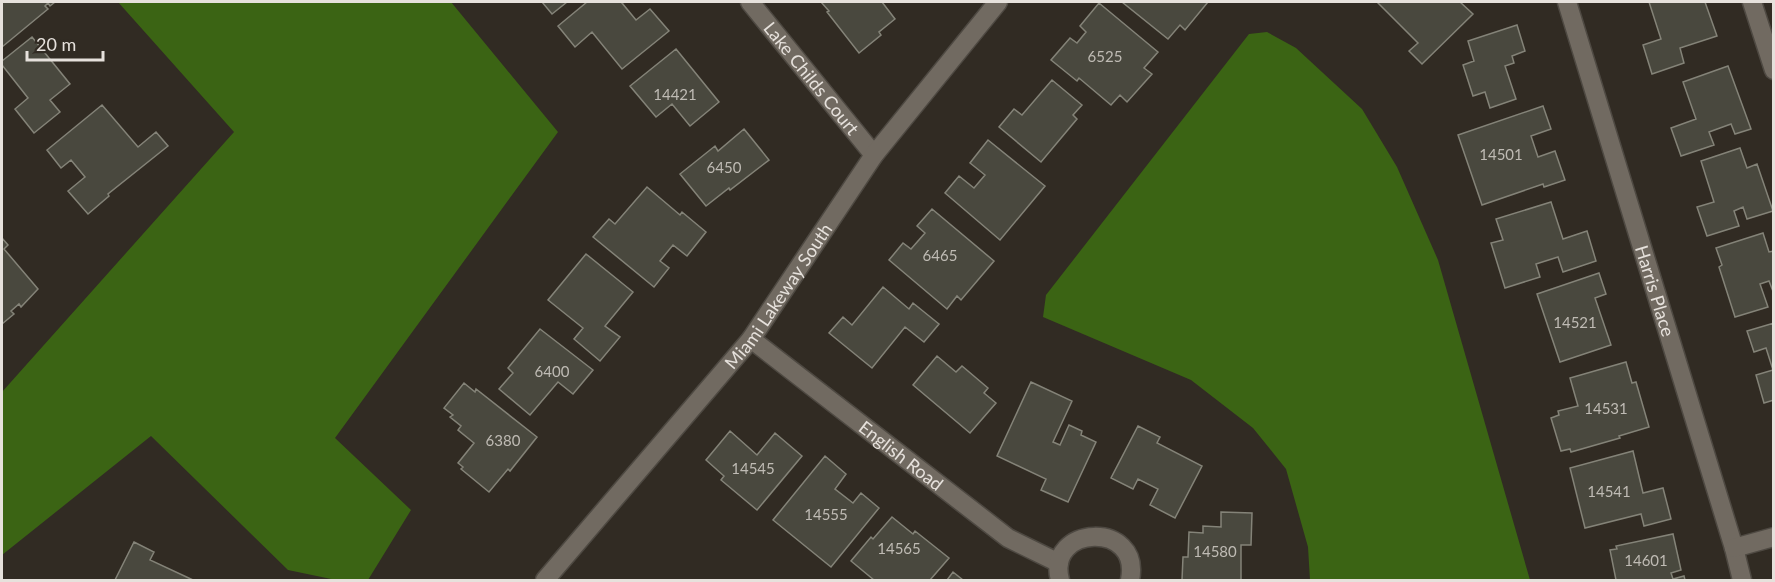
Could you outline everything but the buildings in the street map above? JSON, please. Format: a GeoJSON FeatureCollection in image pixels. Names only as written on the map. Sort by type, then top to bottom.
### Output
{"type":"FeatureCollection","features":[{"type":"Feature","properties":{"kind":"street","name":"Lake Childs Court"},"geometry":{"type":"LineString","coordinates":[[750,2],[874,155]]}},
{"type":"Feature","properties":{"kind":"street","name":"Miami Lakeway South"},"geometry":{"type":"LineString","coordinates":[[545,580],[751,339],[874,155],[998,2]]}},
{"type":"Feature","properties":{"kind":"street","name":"Harris Place"},"geometry":{"type":"LineString","coordinates":[[1567,2],[1742,580]]}},
{"type":"Feature","properties":{"kind":"street"},"geometry":{"type":"LineString","coordinates":[[1752,2],[1773,70]]}},
{"type":"Feature","properties":{"kind":"street","name":"English Road"},"geometry":{"type":"LineString","coordinates":[[751,339],[1008,538],[1059,572],[1064,552],[1072,544],[1082,538],[1106,537],[1117,542],[1125,551],[1130,561],[1132,573],[1130,580]]}},
{"type":"Feature","properties":{"kind":"street"},"geometry":{"type":"LineString","coordinates":[[1734,548],[1773,537]]}},
{"type":"Feature","properties":{"kind":"shaded area"},"geometry":{"type":"Polygon","coordinates":[[[118,2],[451,2],[558,132],[335,438],[411,510],[368,580],[336,580],[288,570],[151,436],[2,555],[2,392],[234,132],[118,2]]]}},
{"type":"Feature","properties":{"kind":"shaded area"},"geometry":{"type":"Polygon","coordinates":[[[1267,32],[1296,48],[1362,109],[1397,167],[1438,260],[1530,580],[1310,580],[1308,547],[1286,469],[1253,428],[1191,380],[1043,317],[1046,295],[1249,34],[1267,32]]]}}]}
